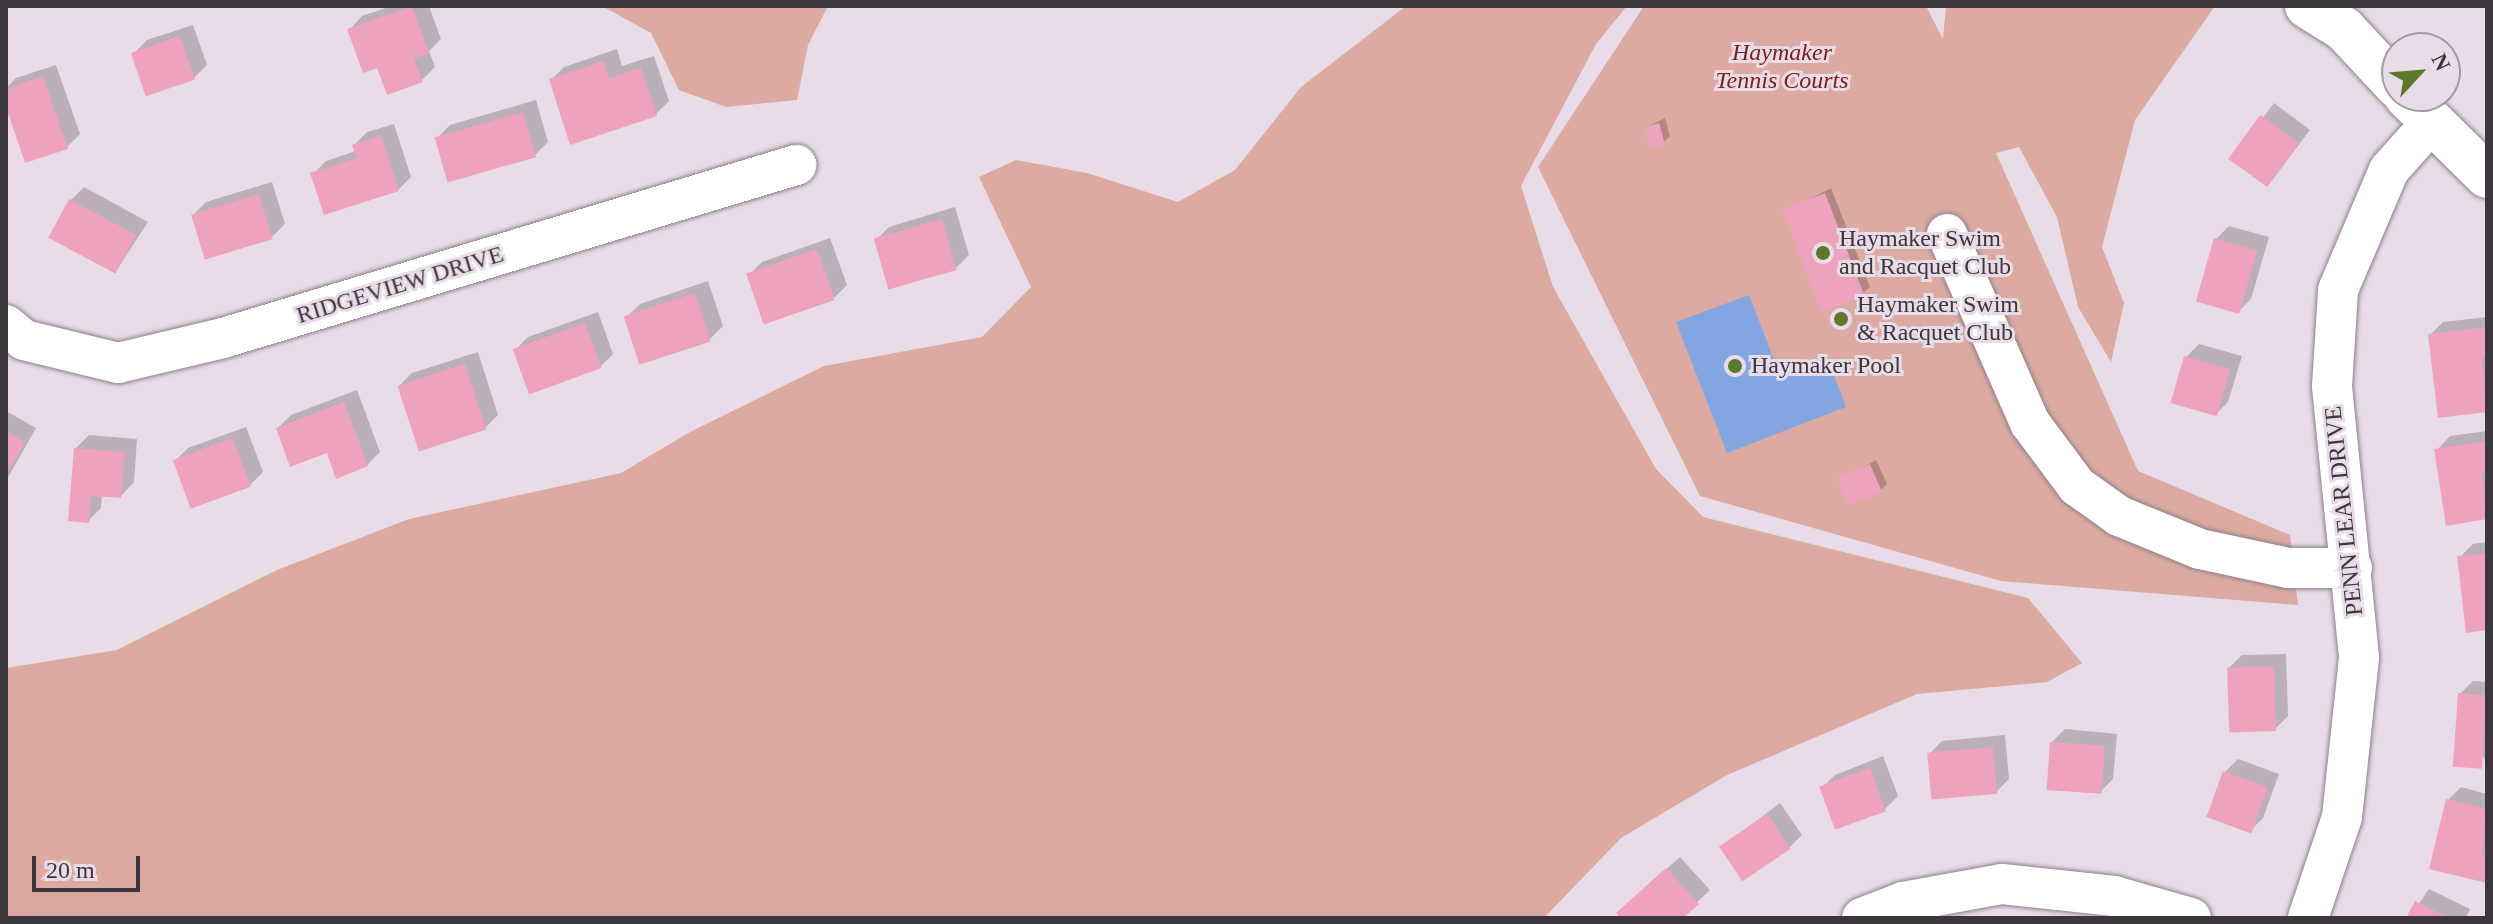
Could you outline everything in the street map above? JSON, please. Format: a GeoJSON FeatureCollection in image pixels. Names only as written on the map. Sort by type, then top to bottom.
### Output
{"type":"FeatureCollection","features":[{"type":"Feature","properties":{"kind":"main road"},"geometry":{"type":"LineString","coordinates":[[2307,6],[2340,18],[2381,67]]}},
{"type":"Feature","properties":{"kind":"main road"},"geometry":{"type":"LineString","coordinates":[[2421,112],[2487,176]]}},
{"type":"Feature","properties":{"kind":"street","name":"PENN LEAR DRIVE"},"geometry":{"type":"LineString","coordinates":[[2308,918],[2342,817],[2359,657],[2332,386],[2338,290],[2389,170],[2418,112]]}},
{"type":"Feature","properties":{"kind":"street","name":"RIDGEVIEW DRIVE"},"geometry":{"type":"LineString","coordinates":[[6,325],[24,340],[118,363],[223,338],[796,165]]}},
{"type":"Feature","properties":{"kind":"street"},"geometry":{"type":"LineString","coordinates":[[1947,234],[2030,423],[2077,486],[2119,516],[2200,549],[2289,568],[2352,568]]}},
{"type":"Feature","properties":{"kind":"street"},"geometry":{"type":"LineString","coordinates":[[1862,918],[1903,902],[2002,884],[2114,896],[2191,918]]}},
{"type":"Feature","properties":{"kind":"green space"},"geometry":{"type":"Polygon","coordinates":[[[602,6],[828,6],[808,45],[797,100],[726,107],[679,90],[651,33],[602,6]]]}},
{"type":"Feature","properties":{"kind":"green space"},"geometry":{"type":"Polygon","coordinates":[[[1406,6],[1627,6],[1596,44],[1521,186],[1553,287],[1656,469],[1703,517],[2028,598],[2082,663],[2047,682],[1917,694],[1727,775],[1621,838],[1544,918],[6,918],[6,668],[117,650],[277,570],[409,519],[621,473],[690,432],[824,366],[982,337],[1031,287],[979,177],[1016,160],[1087,173],[1178,202],[1235,170],[1301,87],[1406,6]]]}},
{"type":"Feature","properties":{"kind":"green space","name":"Haymaker Swim & Racquet Club"},"geometry":{"type":"Polygon","coordinates":[[[1644,6],[1926,6],[1943,39],[1946,6],[2215,6],[2135,120],[2102,247],[2124,303],[2111,362],[2078,307],[2057,217],[2019,147],[1996,153],[2138,471],[2290,535],[2298,605],[2001,581],[1700,496],[1538,167],[1644,6]]]}},
{"type":"Feature","properties":{"kind":"water","name":"Haymaker Pool"},"geometry":{"type":"Polygon","coordinates":[[[1749,295],[1780,375],[1827,357],[1846,407],[1727,453],[1676,322],[1749,295]]]}},
{"type":"Feature","properties":{"kind":"building"},"geometry":{"type":"Polygon","coordinates":[[[412,6],[429,53],[414,59],[423,82],[387,95],[377,68],[363,73],[347,29],[412,6]]]}},
{"type":"Feature","properties":{"kind":"building"},"geometry":{"type":"Polygon","coordinates":[[[180,36],[195,79],[146,96],[131,53],[180,36]]]}},
{"type":"Feature","properties":{"kind":"building"},"geometry":{"type":"Polygon","coordinates":[[[604,61],[609,78],[641,68],[657,116],[570,145],[549,79],[604,61]]]}},
{"type":"Feature","properties":{"kind":"building"},"geometry":{"type":"Polygon","coordinates":[[[43,76],[68,149],[25,163],[6,107],[6,89],[43,76]]]}},
{"type":"Feature","properties":{"kind":"building"},"geometry":{"type":"Polygon","coordinates":[[[523,112],[536,157],[448,183],[435,137],[523,112]]]}},
{"type":"Feature","properties":{"kind":"building"},"geometry":{"type":"Polygon","coordinates":[[[2260,115],[2299,143],[2267,187],[2228,159],[2260,115]]]}},
{"type":"Feature","properties":{"kind":"building"},"geometry":{"type":"Polygon","coordinates":[[[1659,123],[1665,144],[1650,149],[1644,127],[1659,123]]]}},
{"type":"Feature","properties":{"kind":"building"},"geometry":{"type":"Polygon","coordinates":[[[381,135],[399,191],[324,215],[310,173],[357,158],[352,145],[381,135]]]}},
{"type":"Feature","properties":{"kind":"building","name":"Haymaker Swim and Racquet Club"},"geometry":{"type":"Polygon","coordinates":[[[1825,193],[1864,296],[1821,312],[1782,209],[1825,193]]]}},
{"type":"Feature","properties":{"kind":"building"},"geometry":{"type":"Polygon","coordinates":[[[259,194],[273,239],[205,260],[191,215],[259,194]]]}},
{"type":"Feature","properties":{"kind":"building"},"geometry":{"type":"Polygon","coordinates":[[[69,199],[136,235],[115,274],[48,238],[69,199]]]}},
{"type":"Feature","properties":{"kind":"building"},"geometry":{"type":"Polygon","coordinates":[[[942,219],[957,270],[888,290],[874,239],[942,219]]]}},
{"type":"Feature","properties":{"kind":"building"},"geometry":{"type":"Polygon","coordinates":[[[2214,238],[2257,250],[2239,314],[2196,301],[2214,238]]]}},
{"type":"Feature","properties":{"kind":"building"},"geometry":{"type":"Polygon","coordinates":[[[817,249],[835,300],[764,324],[746,273],[817,249]]]}},
{"type":"Feature","properties":{"kind":"building"},"geometry":{"type":"Polygon","coordinates":[[[695,293],[711,342],[639,365],[624,316],[695,293]]]}},
{"type":"Feature","properties":{"kind":"building"},"geometry":{"type":"Polygon","coordinates":[[[585,323],[601,368],[529,394],[513,349],[585,323]]]}},
{"type":"Feature","properties":{"kind":"building"},"geometry":{"type":"Polygon","coordinates":[[[2487,327],[2487,357],[2482,358],[2487,412],[2438,418],[2428,334],[2487,327]]]}},
{"type":"Feature","properties":{"kind":"building"},"geometry":{"type":"Polygon","coordinates":[[[2184,356],[2230,369],[2217,416],[2170,403],[2184,356]]]}},
{"type":"Feature","properties":{"kind":"building"},"geometry":{"type":"Polygon","coordinates":[[[465,364],[486,430],[419,452],[397,386],[465,364]]]}},
{"type":"Feature","properties":{"kind":"building"},"geometry":{"type":"Polygon","coordinates":[[[344,402],[368,466],[336,479],[327,453],[290,467],[276,428],[344,402]]]}},
{"type":"Feature","properties":{"kind":"building"},"geometry":{"type":"Polygon","coordinates":[[[6,431],[25,442],[6,475],[6,431]]]}},
{"type":"Feature","properties":{"kind":"building"},"geometry":{"type":"Polygon","coordinates":[[[233,438],[251,487],[191,509],[173,460],[233,438]]]}},
{"type":"Feature","properties":{"kind":"building"},"geometry":{"type":"Polygon","coordinates":[[[2487,441],[2487,473],[2482,474],[2487,519],[2446,526],[2434,449],[2487,441]]]}},
{"type":"Feature","properties":{"kind":"building"},"geometry":{"type":"Polygon","coordinates":[[[74,448],[125,452],[121,498],[91,496],[89,523],[68,521],[74,448]]]}},
{"type":"Feature","properties":{"kind":"building"},"geometry":{"type":"Polygon","coordinates":[[[1870,464],[1882,492],[1849,506],[1837,478],[1870,464]]]}},
{"type":"Feature","properties":{"kind":"building"},"geometry":{"type":"Polygon","coordinates":[[[2487,553],[2487,630],[2466,633],[2457,556],[2487,553]]]}},
{"type":"Feature","properties":{"kind":"building"},"geometry":{"type":"Polygon","coordinates":[[[2274,666],[2276,731],[2229,733],[2227,668],[2274,666]]]}},
{"type":"Feature","properties":{"kind":"building"},"geometry":{"type":"Polygon","coordinates":[[[2458,693],[2487,695],[2482,769],[2453,767],[2458,693]]]}},
{"type":"Feature","properties":{"kind":"building"},"geometry":{"type":"Polygon","coordinates":[[[2050,742],[2105,746],[2102,794],[2047,790],[2050,742]]]}},
{"type":"Feature","properties":{"kind":"building"},"geometry":{"type":"Polygon","coordinates":[[[1993,747],[1997,794],[1931,800],[1927,753],[1993,747]]]}},
{"type":"Feature","properties":{"kind":"building"},"geometry":{"type":"Polygon","coordinates":[[[1870,768],[1886,811],[1835,830],[1819,786],[1870,768]]]}},
{"type":"Feature","properties":{"kind":"building"},"geometry":{"type":"Polygon","coordinates":[[[2223,771],[2268,787],[2251,833],[2206,817],[2223,771]]]}},
{"type":"Feature","properties":{"kind":"building"},"geometry":{"type":"Polygon","coordinates":[[[2446,799],[2487,809],[2482,854],[2487,856],[2487,883],[2429,869],[2446,799]]]}},
{"type":"Feature","properties":{"kind":"building"},"geometry":{"type":"Polygon","coordinates":[[[1767,814],[1790,849],[1742,881],[1719,846],[1767,814]]]}},
{"type":"Feature","properties":{"kind":"building"},"geometry":{"type":"Polygon","coordinates":[[[1666,868],[1699,904],[1683,918],[1620,918],[1616,913],[1666,868]]]}},
{"type":"Feature","properties":{"kind":"building"},"geometry":{"type":"Polygon","coordinates":[[[2415,901],[2450,918],[2406,918],[2415,901]]]}},
{"type":"Feature","properties":{"kind":"place","name":"Haymaker Swim and Racquet Club"},"geometry":{"type":"Point","coordinates":[1823,253]}},
{"type":"Feature","properties":{"kind":"place","name":"Haymaker Swim & Racquet Club"},"geometry":{"type":"Point","coordinates":[1841,319]}},
{"type":"Feature","properties":{"kind":"place","name":"Haymaker Pool"},"geometry":{"type":"Point","coordinates":[1735,366]}},
{"type":"Feature","properties":{"kind":"park label","name":"Haymaker Tennis Courts"},"geometry":{"type":"Point","coordinates":[1782,67]}}]}
